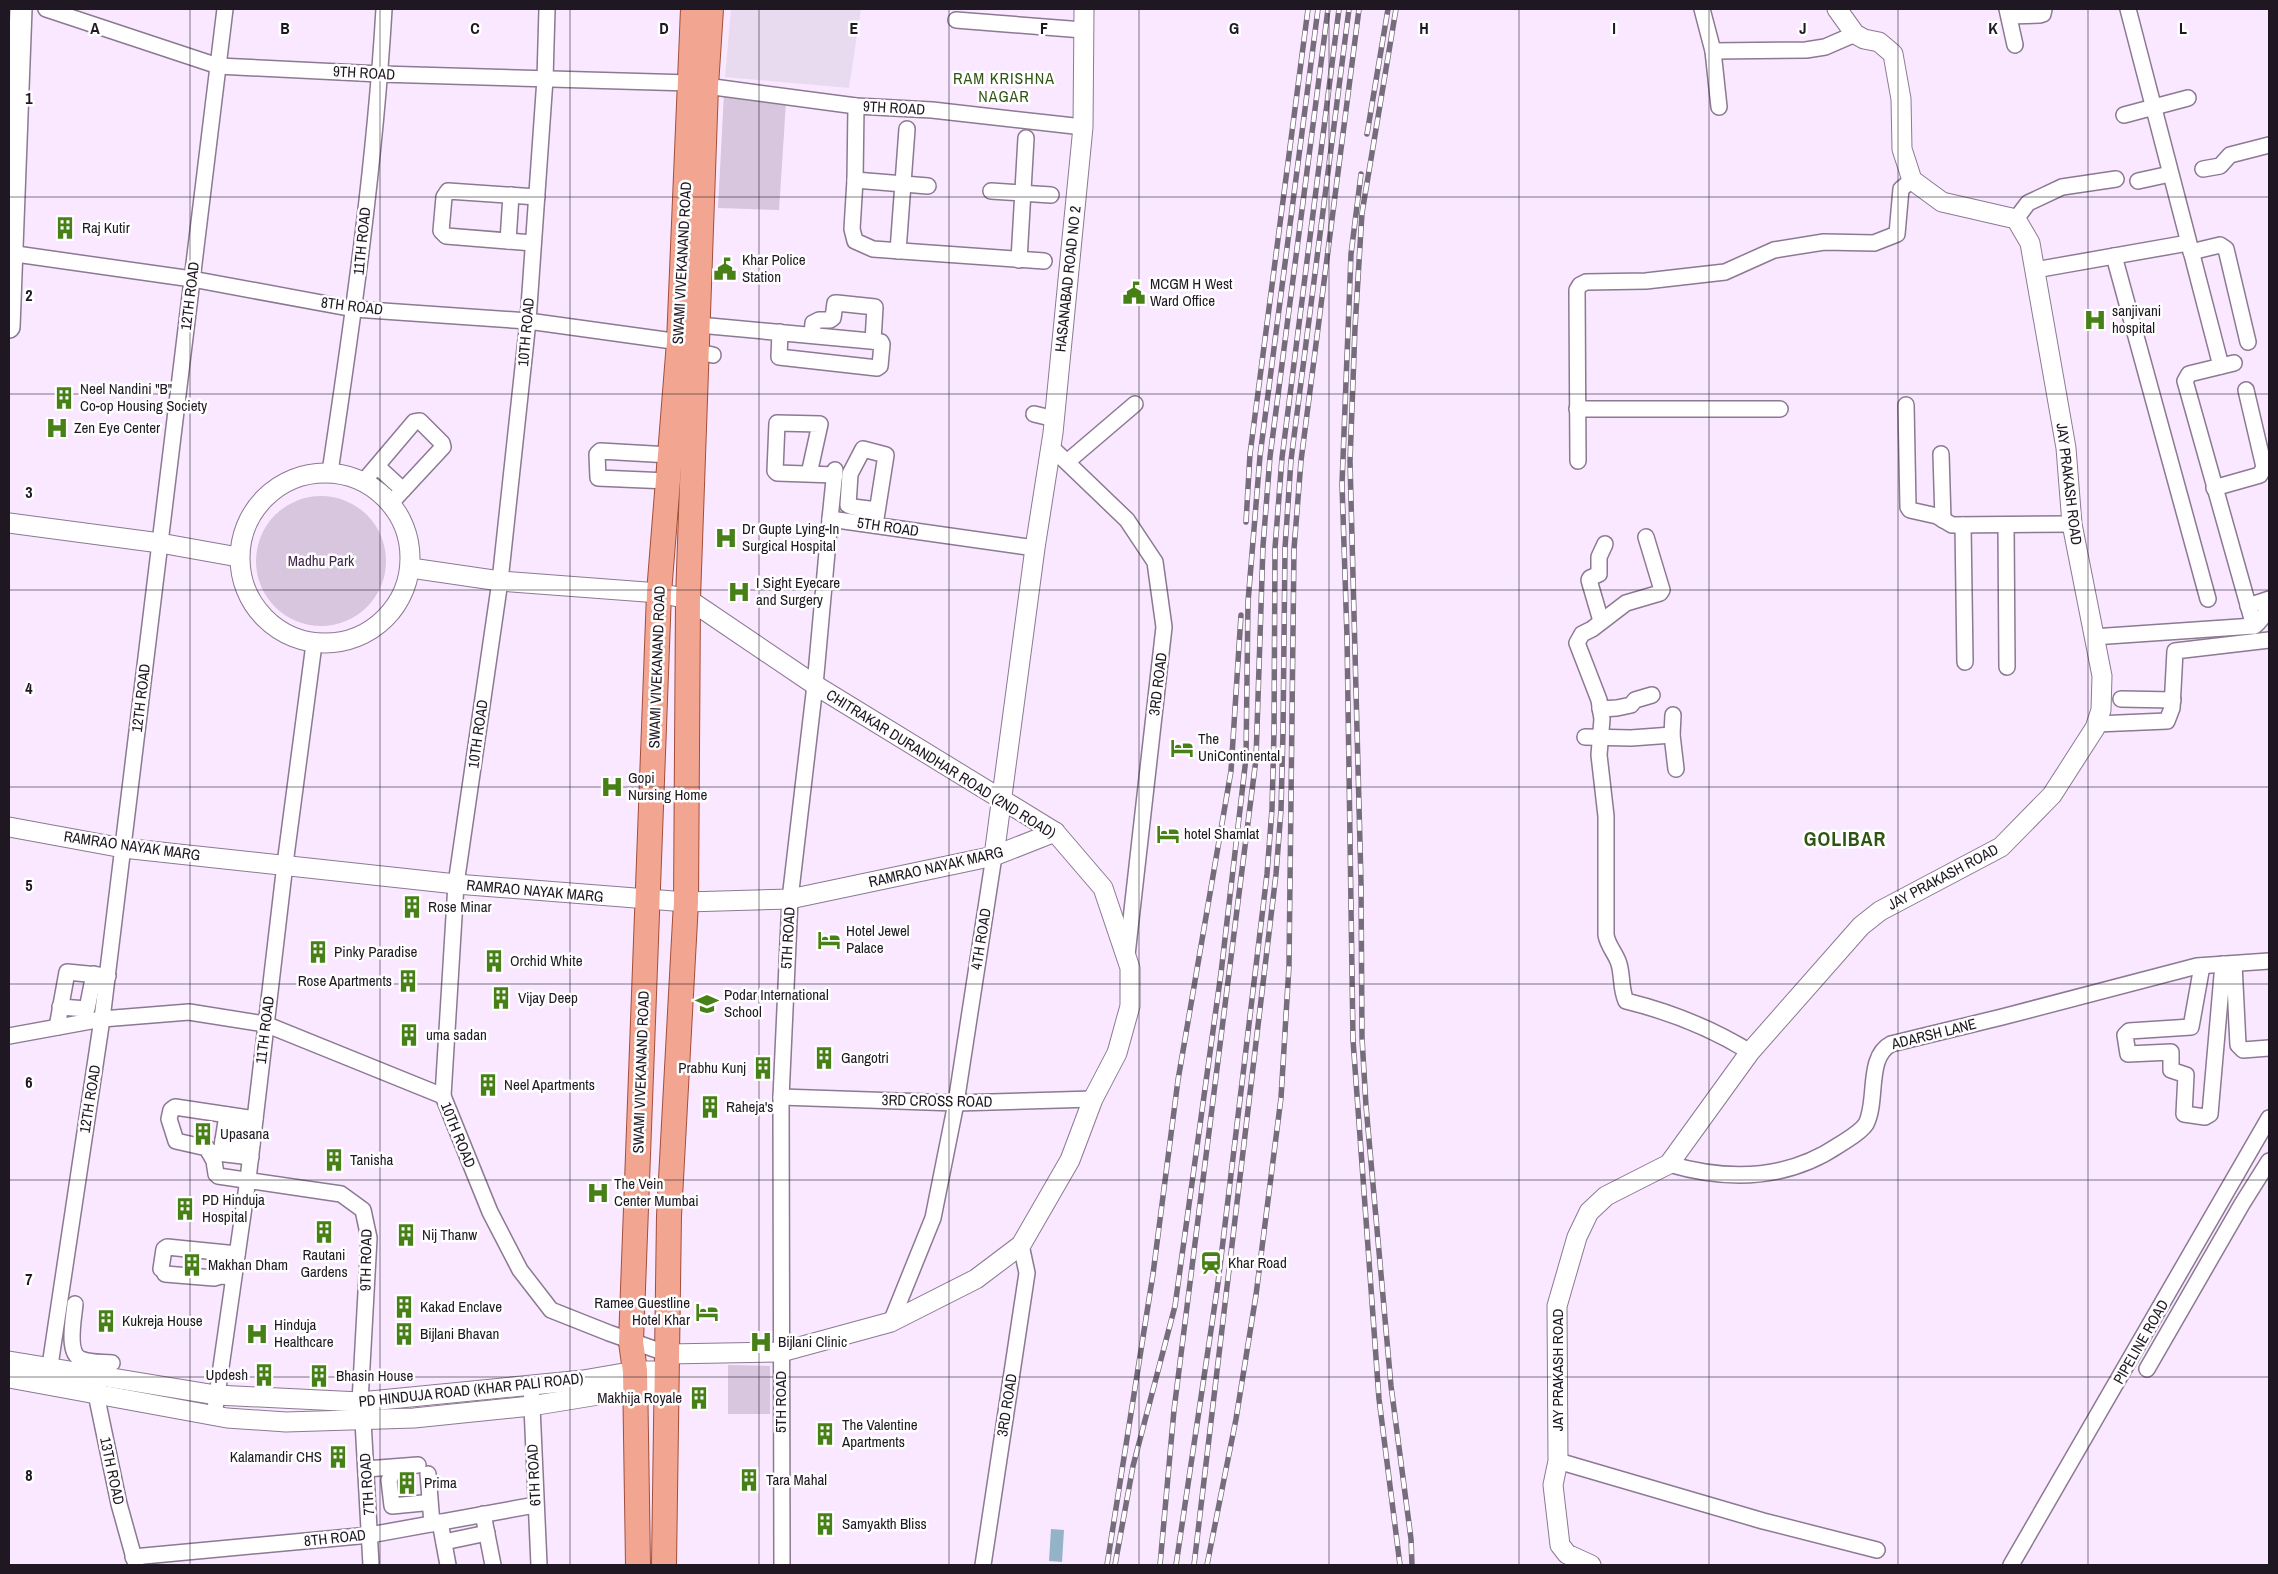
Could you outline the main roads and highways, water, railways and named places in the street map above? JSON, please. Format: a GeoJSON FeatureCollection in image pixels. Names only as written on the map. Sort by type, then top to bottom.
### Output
{"type":"FeatureCollection","features":[{"type":"Feature","properties":{"kind":"main road"},"geometry":{"type":"LineString","coordinates":[[9,327],[10,253],[21,9]]}},
{"type":"Feature","properties":{"kind":"main road","name":"SWAMI VIVEKANAND ROAD"},"geometry":{"type":"LineString","coordinates":[[638,1565],[635,1380],[631,1342],[660,593],[670,455],[697,344],[698,85],[693,9]]}},
{"type":"Feature","properties":{"kind":"main road","name":"SWAMI VIVEKANAND ROAD"},"geometry":{"type":"LineString","coordinates":[[698,85],[711,9]]}},
{"type":"Feature","properties":{"kind":"main road","name":"SWAMI VIVEKANAND ROAD"},"geometry":{"type":"LineString","coordinates":[[664,1565],[669,1216],[686,902],[688,599],[686,395]]}},
{"type":"Feature","properties":{"kind":"water"},"geometry":{"type":"Polygon","coordinates":[[[1051,1529],[1064,1530],[1062,1562],[1049,1561],[1051,1529]]]}},
{"type":"Feature","properties":{"kind":"railway"},"geometry":{"type":"LineString","coordinates":[[1246,522],[1250,454],[1308,9]]}},
{"type":"Feature","properties":{"kind":"railway"},"geometry":{"type":"LineString","coordinates":[[1115,1565],[1133,1466],[1175,1306],[1221,973],[1246,758],[1248,602],[1260,456],[1318,9]]}},
{"type":"Feature","properties":{"kind":"railway"},"geometry":{"type":"LineString","coordinates":[[1160,1565],[1174,1410],[1256,759],[1263,546],[1270,457],[1328,9]]}},
{"type":"Feature","properties":{"kind":"railway"},"geometry":{"type":"LineString","coordinates":[[1176,1565],[1218,1283],[1267,874],[1272,809],[1274,732],[1275,548],[1282,458],[1339,9]]}},
{"type":"Feature","properties":{"kind":"railway"},"geometry":{"type":"LineString","coordinates":[[1194,1565],[1276,874],[1281,810],[1285,548],[1291,460],[1349,9]]}},
{"type":"Feature","properties":{"kind":"railway"},"geometry":{"type":"LineString","coordinates":[[1207,1565],[1236,1419],[1256,1295],[1281,1098],[1289,966],[1294,549],[1301,461],[1359,9]]}},
{"type":"Feature","properties":{"kind":"railway"},"geometry":{"type":"LineString","coordinates":[[1367,134],[1388,9]]}},
{"type":"Feature","properties":{"kind":"railway"},"geometry":{"type":"LineString","coordinates":[[1396,9],[1362,213],[1350,461],[1361,882],[1362,1038],[1366,1106],[1391,1386],[1411,1539],[1412,1565]]}},
{"type":"Feature","properties":{"kind":"railway"},"geometry":{"type":"LineString","coordinates":[[1361,174],[1351,254],[1342,484],[1347,637],[1353,1040],[1379,1399],[1400,1565]]}},
{"type":"Feature","properties":{"kind":"railway"},"geometry":{"type":"LineString","coordinates":[[1107,1565],[1153,1274],[1178,1080],[1231,771],[1241,615]]}},
{"type":"Feature","properties":{"kind":"place","name":"Raj Kutir"},"geometry":{"type":"Point","coordinates":[65,228]}},
{"type":"Feature","properties":{"kind":"place","name":"Khar Police Station"},"geometry":{"type":"Point","coordinates":[725,269]}},
{"type":"Feature","properties":{"kind":"place","name":"MCGM H West Ward Office"},"geometry":{"type":"Point","coordinates":[1134,293]}},
{"type":"Feature","properties":{"kind":"place","name":"sanjivani hospital"},"geometry":{"type":"Point","coordinates":[2095,320]}},
{"type":"Feature","properties":{"kind":"place","name":"Neel Nandini \"B\" Co-op Housing Society"},"geometry":{"type":"Point","coordinates":[64,398]}},
{"type":"Feature","properties":{"kind":"place","name":"Zen Eye Center"},"geometry":{"type":"Point","coordinates":[57,428]}},
{"type":"Feature","properties":{"kind":"place","name":"Dr Gupte Lying-In Surgical Hospital"},"geometry":{"type":"Point","coordinates":[726,538]}},
{"type":"Feature","properties":{"kind":"place","name":"I Sight Eyecare and Surgery"},"geometry":{"type":"Point","coordinates":[739,592]}},
{"type":"Feature","properties":{"kind":"place","name":"The UniContinental"},"geometry":{"type":"Point","coordinates":[1182,748]}},
{"type":"Feature","properties":{"kind":"place","name":"Gopi Nursing Home"},"geometry":{"type":"Point","coordinates":[612,787]}},
{"type":"Feature","properties":{"kind":"place","name":"hotel Shamlat"},"geometry":{"type":"Point","coordinates":[1168,834]}},
{"type":"Feature","properties":{"kind":"place","name":"Rose Minar"},"geometry":{"type":"Point","coordinates":[412,907]}},
{"type":"Feature","properties":{"kind":"place","name":"Hotel Jewel Palace"},"geometry":{"type":"Point","coordinates":[829,940]}},
{"type":"Feature","properties":{"kind":"place","name":"Pinky Paradise"},"geometry":{"type":"Point","coordinates":[318,952]}},
{"type":"Feature","properties":{"kind":"place","name":"Orchid White"},"geometry":{"type":"Point","coordinates":[494,961]}},
{"type":"Feature","properties":{"kind":"place","name":"Rose Apartments"},"geometry":{"type":"Point","coordinates":[408,981]}},
{"type":"Feature","properties":{"kind":"place","name":"Vijay Deep"},"geometry":{"type":"Point","coordinates":[501,998]}},
{"type":"Feature","properties":{"kind":"place","name":"Podar International School"},"geometry":{"type":"Point","coordinates":[707,1004]}},
{"type":"Feature","properties":{"kind":"place","name":"uma sadan"},"geometry":{"type":"Point","coordinates":[409,1035]}},
{"type":"Feature","properties":{"kind":"place","name":"Gangotri"},"geometry":{"type":"Point","coordinates":[824,1058]}},
{"type":"Feature","properties":{"kind":"place","name":"Prabhu Kunj"},"geometry":{"type":"Point","coordinates":[763,1068]}},
{"type":"Feature","properties":{"kind":"place","name":"Neel Apartments"},"geometry":{"type":"Point","coordinates":[488,1085]}},
{"type":"Feature","properties":{"kind":"place","name":"Raheja's"},"geometry":{"type":"Point","coordinates":[710,1107]}},
{"type":"Feature","properties":{"kind":"place","name":"Upasana"},"geometry":{"type":"Point","coordinates":[203,1134]}},
{"type":"Feature","properties":{"kind":"place","name":"Tanisha"},"geometry":{"type":"Point","coordinates":[334,1160]}},
{"type":"Feature","properties":{"kind":"place","name":"The Vein Center Mumbai"},"geometry":{"type":"Point","coordinates":[598,1193]}},
{"type":"Feature","properties":{"kind":"place","name":"PD Hinduja Hospital"},"geometry":{"type":"Point","coordinates":[185,1209]}},
{"type":"Feature","properties":{"kind":"place","name":"Rautani Gardens"},"geometry":{"type":"Point","coordinates":[324,1232]}},
{"type":"Feature","properties":{"kind":"place","name":"Nij Thanw"},"geometry":{"type":"Point","coordinates":[406,1235]}},
{"type":"Feature","properties":{"kind":"place","name":"Khar Road"},"geometry":{"type":"Point","coordinates":[1211,1263]}},
{"type":"Feature","properties":{"kind":"place","name":"Makhan Dham"},"geometry":{"type":"Point","coordinates":[192,1265]}},
{"type":"Feature","properties":{"kind":"place","name":"Kakad Enclave"},"geometry":{"type":"Point","coordinates":[404,1307]}},
{"type":"Feature","properties":{"kind":"place","name":"Ramee Guestline Hotel Khar"},"geometry":{"type":"Point","coordinates":[707,1312]}},
{"type":"Feature","properties":{"kind":"place","name":"Kukreja House"},"geometry":{"type":"Point","coordinates":[106,1321]}},
{"type":"Feature","properties":{"kind":"place","name":"Hinduja Healthcare"},"geometry":{"type":"Point","coordinates":[257,1334]}},
{"type":"Feature","properties":{"kind":"place","name":"Bijlani Bhavan"},"geometry":{"type":"Point","coordinates":[404,1334]}},
{"type":"Feature","properties":{"kind":"place","name":"Bijlani Clinic"},"geometry":{"type":"Point","coordinates":[761,1342]}},
{"type":"Feature","properties":{"kind":"place","name":"Updesh"},"geometry":{"type":"Point","coordinates":[264,1375]}},
{"type":"Feature","properties":{"kind":"place","name":"Bhasin House"},"geometry":{"type":"Point","coordinates":[319,1376]}},
{"type":"Feature","properties":{"kind":"place","name":"Makhija Royale"},"geometry":{"type":"Point","coordinates":[699,1398]}},
{"type":"Feature","properties":{"kind":"place","name":"The Valentine Apartments"},"geometry":{"type":"Point","coordinates":[825,1434]}},
{"type":"Feature","properties":{"kind":"place","name":"Kalamandir CHS"},"geometry":{"type":"Point","coordinates":[338,1457]}},
{"type":"Feature","properties":{"kind":"place","name":"Tara Mahal"},"geometry":{"type":"Point","coordinates":[749,1480]}},
{"type":"Feature","properties":{"kind":"place","name":"Prima"},"geometry":{"type":"Point","coordinates":[407,1483]}},
{"type":"Feature","properties":{"kind":"place","name":"Samyakth Bliss"},"geometry":{"type":"Point","coordinates":[825,1524]}},
{"type":"Feature","properties":{"kind":"district","name":"RAM KRISHNA NAGAR"},"geometry":{"type":"Point","coordinates":[1004,87]}},
{"type":"Feature","properties":{"kind":"district","name":"GOLIBAR"},"geometry":{"type":"Point","coordinates":[1845,839]}},
{"type":"Feature","properties":{"kind":"park label","name":"Madhu Park"},"geometry":{"type":"Point","coordinates":[321,561]}}]}
